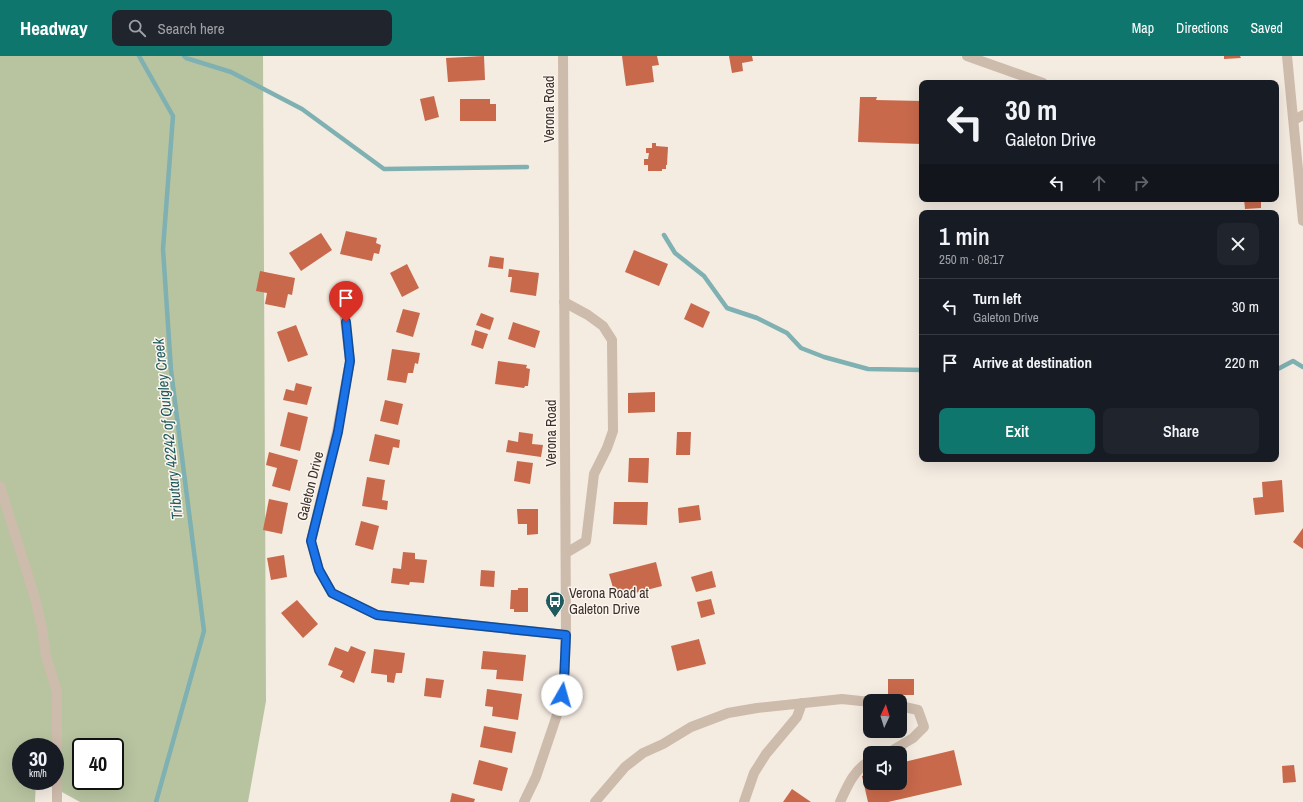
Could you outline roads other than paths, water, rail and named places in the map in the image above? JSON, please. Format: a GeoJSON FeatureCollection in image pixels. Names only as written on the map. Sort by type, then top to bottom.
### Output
{"type":"FeatureCollection","features":[{"type":"Feature","properties":{"kind":"street","name":"Verona Road"},"geometry":{"type":"LineString","coordinates":[[524,802],[536,777],[559,709],[564,682],[566,635],[566,553],[562,56]]}},
{"type":"Feature","properties":{"kind":"street"},"geometry":{"type":"LineString","coordinates":[[967,56],[1035,80]]}},
{"type":"Feature","properties":{"kind":"street"},"geometry":{"type":"LineString","coordinates":[[1287,56],[1303,221]]}},
{"type":"Feature","properties":{"kind":"street"},"geometry":{"type":"LineString","coordinates":[[1294,120],[1303,115]]}},
{"type":"Feature","properties":{"kind":"street"},"geometry":{"type":"LineString","coordinates":[[564,302],[588,315],[603,326],[612,340],[613,431],[607,448],[594,474],[586,541],[566,553]]}},
{"type":"Feature","properties":{"kind":"street","name":"Galeton Drive"},"geometry":{"type":"LineString","coordinates":[[344,310],[350,361],[338,432],[311,541],[319,570],[332,593],[377,615],[566,635]]}},
{"type":"Feature","properties":{"kind":"street"},"geometry":{"type":"LineString","coordinates":[[0,486],[35,598],[42,628],[46,656],[58,692],[57,802]]}},
{"type":"Feature","properties":{"kind":"street"},"geometry":{"type":"LineString","coordinates":[[595,802],[625,767],[643,753],[663,744],[691,727],[728,713],[757,708],[842,699],[863,701]]}},
{"type":"Feature","properties":{"kind":"street"},"geometry":{"type":"LineString","coordinates":[[744,802],[754,773],[766,754],[797,717],[802,703]]}},
{"type":"Feature","properties":{"kind":"street"},"geometry":{"type":"LineString","coordinates":[[900,746],[913,738],[924,727],[918,710],[907,708]]}},
{"type":"Feature","properties":{"kind":"street"},"geometry":{"type":"LineString","coordinates":[[840,802],[851,779],[863,764]]}},
{"type":"Feature","properties":{"kind":"waterway","name":"Tributary 42242 of Quigley Creek"},"geometry":{"type":"LineString","coordinates":[[139,56],[173,116],[163,249],[171,370],[204,631],[156,802]]}},
{"type":"Feature","properties":{"kind":"waterway"},"geometry":{"type":"LineString","coordinates":[[184,56],[186,58],[231,72],[302,109],[384,169],[527,167]]}},
{"type":"Feature","properties":{"kind":"waterway"},"geometry":{"type":"LineString","coordinates":[[664,235],[675,253],[704,276],[727,308],[757,318],[787,333],[801,348],[824,357],[868,369],[919,370]]}},
{"type":"Feature","properties":{"kind":"waterway"},"geometry":{"type":"LineString","coordinates":[[1279,368],[1293,361],[1303,367]]}},
{"type":"Feature","properties":{"kind":"place","name":"Verona Road at Galeton Drive"},"geometry":{"type":"Point","coordinates":[555,618]}}]}
